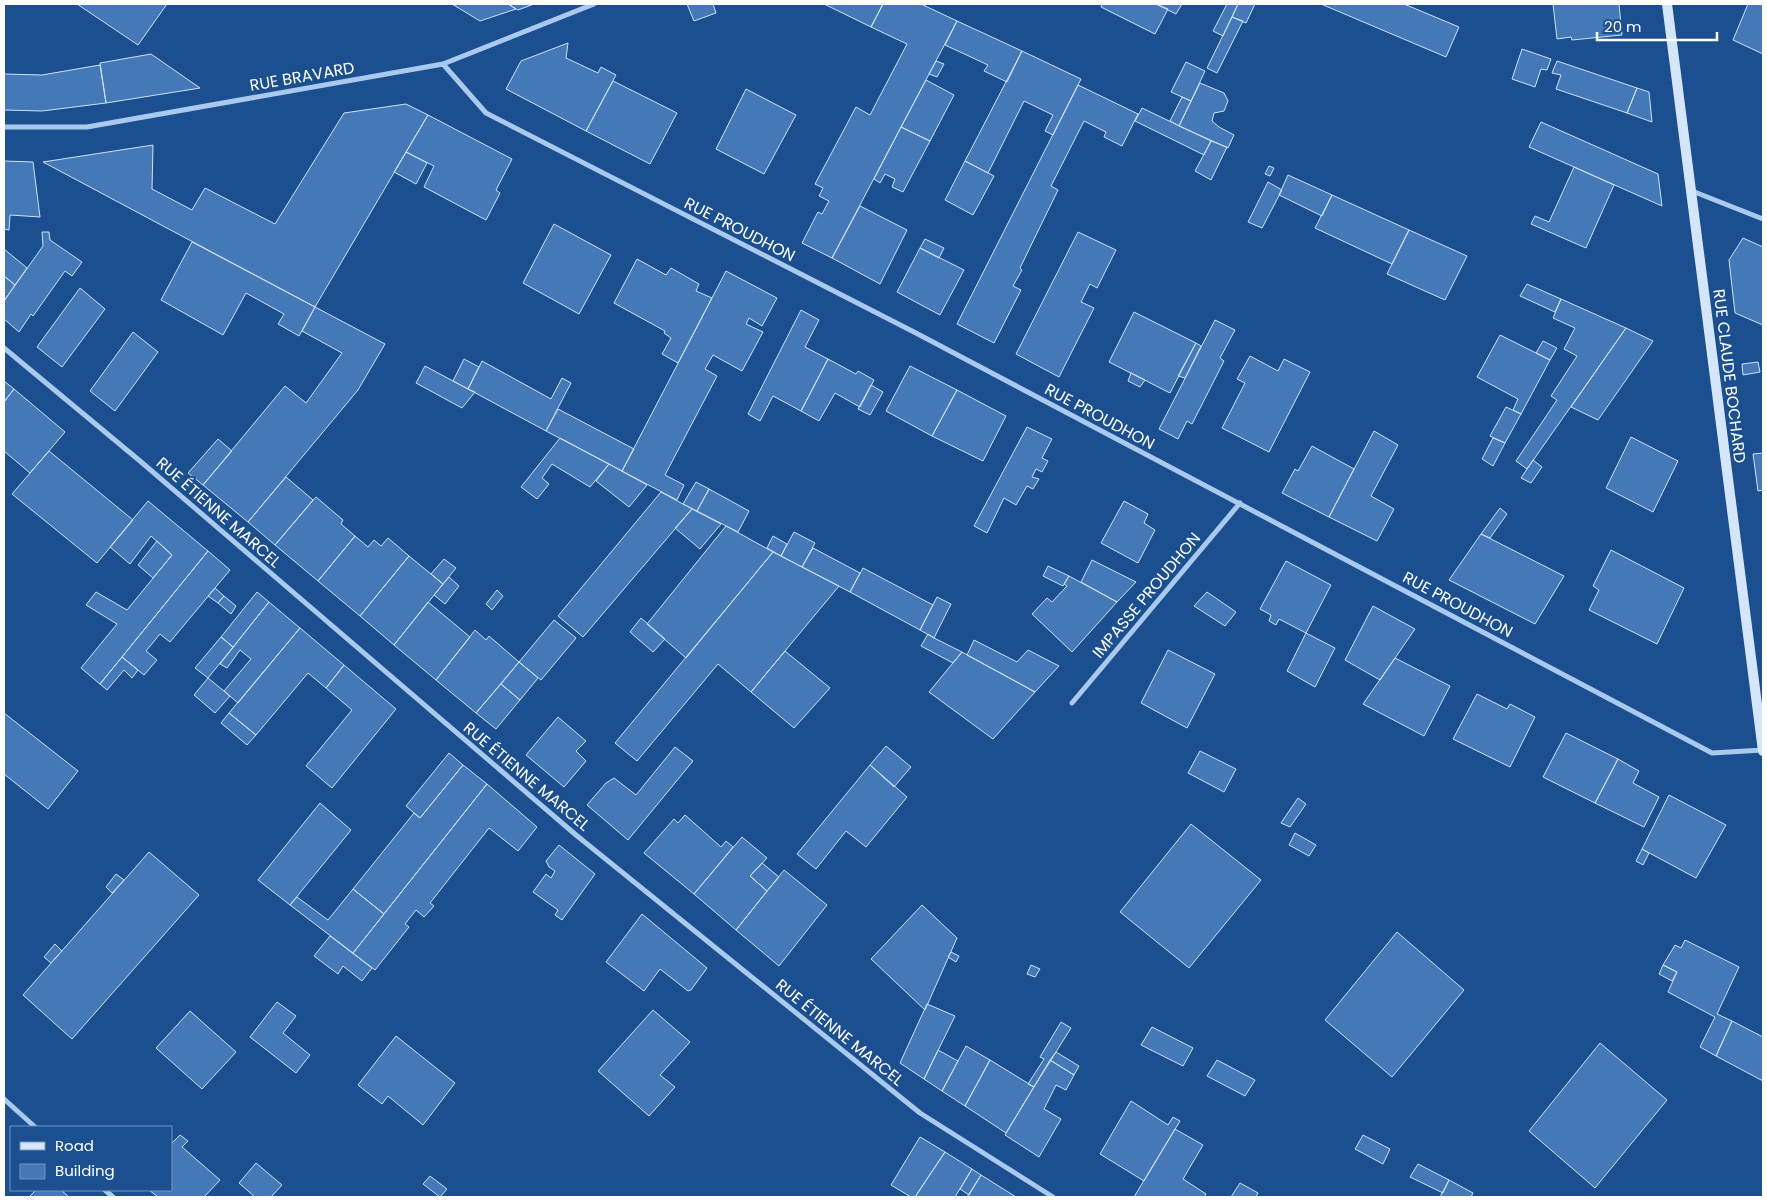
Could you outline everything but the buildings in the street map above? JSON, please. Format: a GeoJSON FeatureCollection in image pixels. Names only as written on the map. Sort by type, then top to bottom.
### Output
{"type":"FeatureCollection","features":[{"type":"Feature","properties":{"kind":"main road","name":"RUE CLAUDE BOCHARD"},"geometry":{"type":"LineString","coordinates":[[1668,4],[1763,751]]}},
{"type":"Feature","properties":{"kind":"street","name":"RUE BRAVARD"},"geometry":{"type":"LineString","coordinates":[[4,127],[86,126],[442,64],[594,4]]}},
{"type":"Feature","properties":{"kind":"street","name":"RUE PROUDHON"},"geometry":{"type":"LineString","coordinates":[[442,64],[486,113],[914,332],[1712,753],[1763,751]]}},
{"type":"Feature","properties":{"kind":"street"},"geometry":{"type":"LineString","coordinates":[[1691,191],[1763,219]]}},
{"type":"Feature","properties":{"kind":"street","name":"RUE ÉTIENNE MARCEL"},"geometry":{"type":"LineString","coordinates":[[4,348],[140,461],[576,835],[920,1113],[1053,1197]]}},
{"type":"Feature","properties":{"kind":"street","name":"IMPASSE PROUDHON"},"geometry":{"type":"LineString","coordinates":[[1072,704],[1240,503]]}},
{"type":"Feature","properties":{"kind":"street"},"geometry":{"type":"LineString","coordinates":[[4,1099],[35,1126]]}}]}
